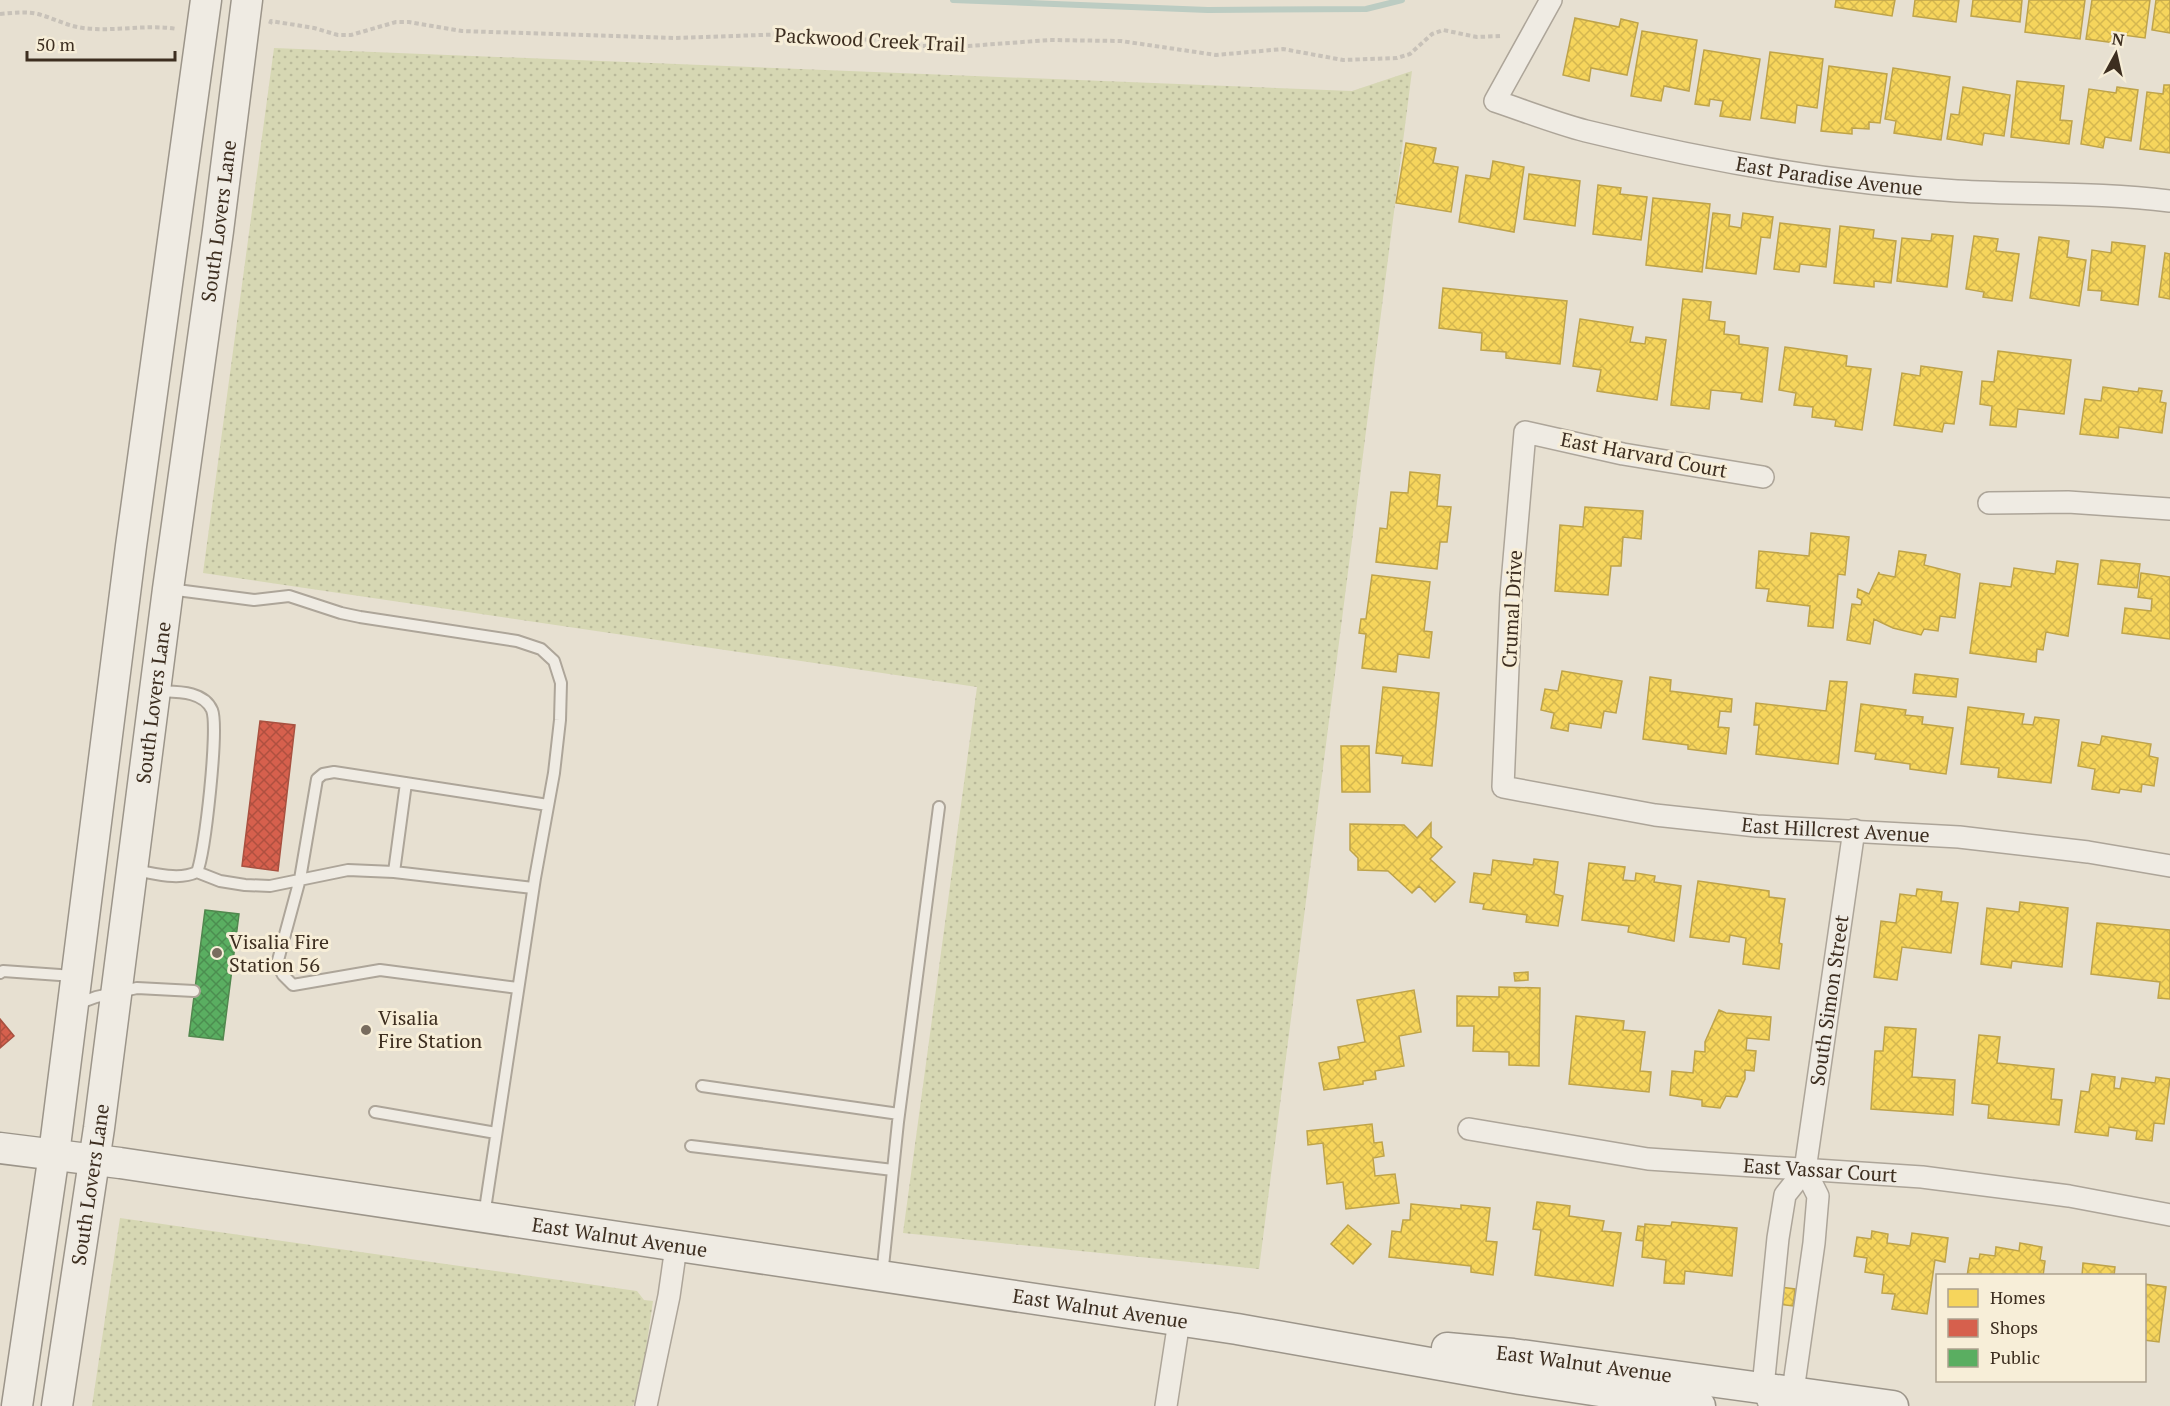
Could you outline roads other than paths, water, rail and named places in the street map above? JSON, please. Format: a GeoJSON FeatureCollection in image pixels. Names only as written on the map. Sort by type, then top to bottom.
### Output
{"type":"FeatureCollection","features":[{"type":"Feature","properties":{"kind":"main road","name":"South Lovers Lane"},"geometry":{"type":"LineString","coordinates":[[17,1406],[54,1154],[131,546],[206,0]]}},
{"type":"Feature","properties":{"kind":"main road","name":"South Lovers Lane"},"geometry":{"type":"LineString","coordinates":[[57,1406],[94,1159],[247,0]]}},
{"type":"Feature","properties":{"kind":"main road","name":"East Walnut Avenue"},"geometry":{"type":"LineString","coordinates":[[0,1148],[94,1159],[1238,1329],[1520,1379],[1700,1406]]}},
{"type":"Feature","properties":{"kind":"main road","name":"East Walnut Avenue"},"geometry":{"type":"LineString","coordinates":[[1238,1329],[1513,1354],[1777,1397],[1893,1406]]}},
{"type":"Feature","properties":{"kind":"street","name":"East Paradise Avenue"},"geometry":{"type":"LineString","coordinates":[[1551,0],[1495,101],[1584,130],[1731,163],[1841,180],[1957,191],[2138,197],[2170,201]]}},
{"type":"Feature","properties":{"kind":"street","name":"East Harvard Court"},"geometry":{"type":"LineString","coordinates":[[1525,432],[1623,454],[1763,477]]}},
{"type":"Feature","properties":{"kind":"street","name":"Crumal Drive"},"geometry":{"type":"LineString","coordinates":[[1503,787],[1510,595],[1525,432]]}},
{"type":"Feature","properties":{"kind":"street"},"geometry":{"type":"LineString","coordinates":[[1989,503],[2068,502],[2170,509]]}},
{"type":"Feature","properties":{"kind":"street","name":"East Hillcrest Avenue"},"geometry":{"type":"LineString","coordinates":[[1503,787],[1655,815],[1757,826],[1959,837],[2088,852],[2170,866]]}},
{"type":"Feature","properties":{"kind":"street","name":"South Simon Street"},"geometry":{"type":"LineString","coordinates":[[1805,1170],[1854,830]]}},
{"type":"Feature","properties":{"kind":"street","name":"East Vassar Court"},"geometry":{"type":"LineString","coordinates":[[1469,1129],[1648,1159],[1922,1177],[2069,1196],[2170,1215]]}},
{"type":"Feature","properties":{"kind":"street"},"geometry":{"type":"LineString","coordinates":[[1805,1170],[1818,1196],[1814,1243],[1777,1397],[1778,1238],[1785,1195],[1805,1170]]}},
{"type":"Feature","properties":{"kind":"street"},"geometry":{"type":"LineString","coordinates":[[646,1406],[669,1296],[676,1247]]}},
{"type":"Feature","properties":{"kind":"street"},"geometry":{"type":"LineString","coordinates":[[1166,1406],[1179,1321]]}},
{"type":"Feature","properties":{"kind":"lane"},"geometry":{"type":"LineString","coordinates":[[168,589],[254,600],[289,596],[360,617],[517,641],[541,649],[554,661],[561,683],[560,720],[484,1217]]}},
{"type":"Feature","properties":{"kind":"lane"},"geometry":{"type":"LineString","coordinates":[[155,691],[193,694],[206,703],[212,711],[214,730],[205,841],[197,872]]}},
{"type":"Feature","properties":{"kind":"lane"},"geometry":{"type":"LineString","coordinates":[[518,988],[380,970],[293,984],[283,975],[277,964],[300,879],[317,779],[323,774],[334,772],[548,805]]}},
{"type":"Feature","properties":{"kind":"lane"},"geometry":{"type":"LineString","coordinates":[[394,872],[406,783]]}},
{"type":"Feature","properties":{"kind":"lane"},"geometry":{"type":"LineString","coordinates":[[882,1276],[899,1114],[939,807]]}},
{"type":"Feature","properties":{"kind":"lane"},"geometry":{"type":"LineString","coordinates":[[132,870],[173,876],[189,876],[197,872],[220,881],[245,885],[270,886],[348,870],[394,872],[533,888]]}},
{"type":"Feature","properties":{"kind":"lane"},"geometry":{"type":"LineString","coordinates":[[0,973],[3,971],[75,991],[116,992],[137,988],[194,991]]}},
{"type":"Feature","properties":{"kind":"lane"},"geometry":{"type":"LineString","coordinates":[[702,1086],[899,1114]]}},
{"type":"Feature","properties":{"kind":"lane"},"geometry":{"type":"LineString","coordinates":[[375,1112],[496,1133]]}},
{"type":"Feature","properties":{"kind":"lane"},"geometry":{"type":"LineString","coordinates":[[691,1146],[893,1170]]}},
{"type":"Feature","properties":{"kind":"waterway"},"geometry":{"type":"LineString","coordinates":[[953,0],[1208,10],[1366,9],[1402,0]]}},
{"type":"Feature","properties":{"kind":"place","name":"Visalia Fire Station 56"},"geometry":{"type":"Point","coordinates":[217,953]}},
{"type":"Feature","properties":{"kind":"place","name":"Visalia Fire Station"},"geometry":{"type":"Point","coordinates":[366,1030]}}]}
